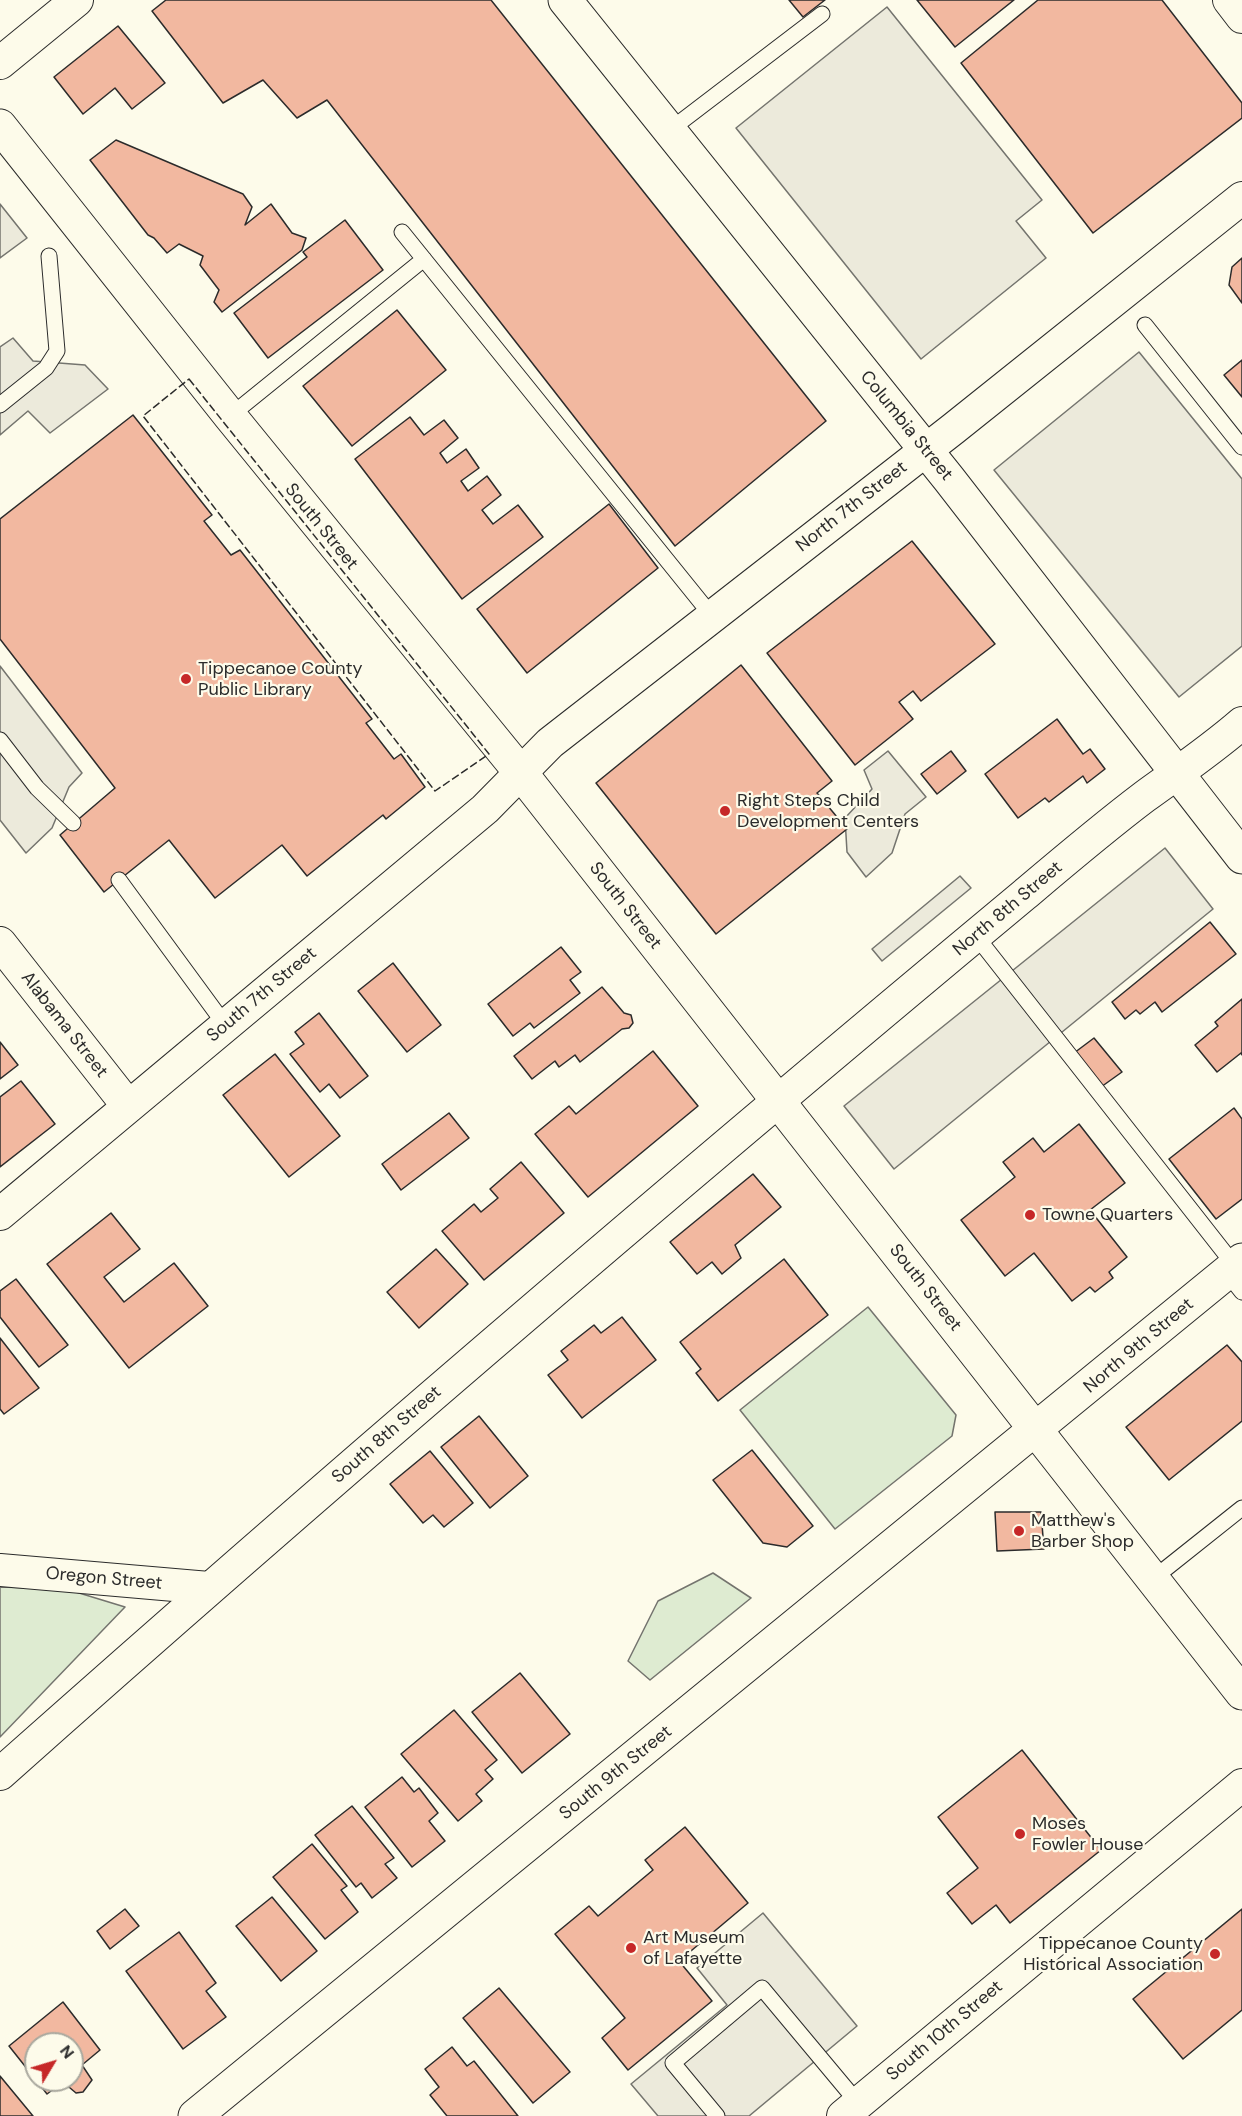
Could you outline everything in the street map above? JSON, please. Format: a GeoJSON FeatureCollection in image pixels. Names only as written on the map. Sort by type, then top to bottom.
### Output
{"type":"FeatureCollection","features":[{"type":"Feature","properties":{"kind":"main road","name":"Columbia Street"},"geometry":{"type":"LineString","coordinates":[[565,0],[925,450],[1242,857]]}},
{"type":"Feature","properties":{"kind":"main road","name":"South Street"},"geometry":{"type":"LineString","coordinates":[[0,126],[230,416],[521,773],[1242,1693]]}},
{"type":"Feature","properties":{"kind":"main road","name":"North 9th Street"},"geometry":{"type":"LineString","coordinates":[[1037,1431],[1236,1273]]}},
{"type":"Feature","properties":{"kind":"main road","name":"South 9th Street"},"geometry":{"type":"LineString","coordinates":[[195,2116],[1037,1431]]}},
{"type":"Feature","properties":{"kind":"street"},"geometry":{"type":"LineString","coordinates":[[0,63],[77,0]]}},
{"type":"Feature","properties":{"kind":"street"},"geometry":{"type":"LineString","coordinates":[[1229,0],[1242,17]]}},
{"type":"Feature","properties":{"kind":"street","name":"North 7th Street"},"geometry":{"type":"LineString","coordinates":[[521,773],[550,743],[925,450],[1242,198]]}},
{"type":"Feature","properties":{"kind":"street","name":"North 8th Street"},"geometry":{"type":"LineString","coordinates":[[778,1100],[1141,800],[1242,723]]}},
{"type":"Feature","properties":{"kind":"street","name":"South 7th Street"},"geometry":{"type":"LineString","coordinates":[[0,1214],[485,809],[521,773]]}},
{"type":"Feature","properties":{"kind":"street","name":"Alabama Street"},"geometry":{"type":"LineString","coordinates":[[0,943],[128,1106]]}},
{"type":"Feature","properties":{"kind":"street","name":"South 8th Street"},"geometry":{"type":"LineString","coordinates":[[0,1774],[209,1588],[778,1100]]}},
{"type":"Feature","properties":{"kind":"street","name":"Oregon Street"},"geometry":{"type":"LineString","coordinates":[[0,1570],[209,1588]]}},
{"type":"Feature","properties":{"kind":"street","name":"South 10th Street"},"geometry":{"type":"LineString","coordinates":[[850,2110],[1242,1785]]}},
{"type":"Feature","properties":{"kind":"lane"},"geometry":{"type":"LineString","coordinates":[[670,130],[822,14]]}},
{"type":"Feature","properties":{"kind":"lane"},"geometry":{"type":"LineString","coordinates":[[402,232],[712,616]]}},
{"type":"Feature","properties":{"kind":"lane"},"geometry":{"type":"LineString","coordinates":[[0,405],[46,368],[57,351],[49,256]]}},
{"type":"Feature","properties":{"kind":"lane"},"geometry":{"type":"LineString","coordinates":[[230,416],[424,259]]}},
{"type":"Feature","properties":{"kind":"lane"},"geometry":{"type":"LineString","coordinates":[[1145,325],[1242,447]]}},
{"type":"Feature","properties":{"kind":"lane"},"geometry":{"type":"LineString","coordinates":[[0,740],[37,788],[74,823]]}},
{"type":"Feature","properties":{"kind":"lane"},"geometry":{"type":"LineString","coordinates":[[119,880],[226,1026]]}},
{"type":"Feature","properties":{"kind":"lane"},"geometry":{"type":"LineString","coordinates":[[976,936],[1236,1273]]}},
{"type":"Feature","properties":{"kind":"lane"},"geometry":{"type":"LineString","coordinates":[[1154,1578],[1242,1508]]}},
{"type":"Feature","properties":{"kind":"lane"},"geometry":{"type":"LineString","coordinates":[[717,2116],[673,2063],[762,1988],[850,2110]]}},
{"type":"Feature","properties":{"kind":"green space"},"geometry":{"type":"Polygon","coordinates":[[[868,1307],[956,1415],[952,1436],[835,1529],[740,1410],[868,1307]]]}},
{"type":"Feature","properties":{"kind":"green space"},"geometry":{"type":"Polygon","coordinates":[[[713,1573],[751,1598],[650,1680],[628,1661],[658,1601],[713,1573]]]}},
{"type":"Feature","properties":{"kind":"green space"},"geometry":{"type":"Polygon","coordinates":[[[0,1587],[66,1589],[125,1607],[0,1737],[0,1587]]]}},
{"type":"Feature","properties":{"kind":"shaded area"},"geometry":{"type":"Polygon","coordinates":[[[887,7],[1042,200],[1016,221],[1046,258],[921,359],[736,128],[887,7]]]}},
{"type":"Feature","properties":{"kind":"shaded area"},"geometry":{"type":"Polygon","coordinates":[[[0,204],[27,238],[0,258],[0,204]]]}},
{"type":"Feature","properties":{"kind":"shaded area"},"geometry":{"type":"Polygon","coordinates":[[[13,338],[33,361],[85,365],[108,389],[50,433],[28,411],[0,435],[0,347],[13,338]]]}},
{"type":"Feature","properties":{"kind":"shaded area"},"geometry":{"type":"Polygon","coordinates":[[[1139,352],[1242,479],[1242,646],[1179,697],[994,470],[1139,352]]]}},
{"type":"Feature","properties":{"kind":"shaded area"},"geometry":{"type":"Polygon","coordinates":[[[0,666],[82,773],[69,787],[52,828],[26,853],[0,820],[0,666]]]}},
{"type":"Feature","properties":{"kind":"shaded area"},"geometry":{"type":"Polygon","coordinates":[[[888,751],[926,797],[905,814],[892,853],[866,877],[847,852],[845,818],[872,789],[864,770],[888,751]]]}},
{"type":"Feature","properties":{"kind":"shaded area"},"geometry":{"type":"Polygon","coordinates":[[[1165,848],[1213,909],[894,1169],[844,1106],[1165,848]]]}},
{"type":"Feature","properties":{"kind":"shaded area"},"geometry":{"type":"Polygon","coordinates":[[[960,876],[971,888],[882,961],[872,949],[960,876]]]}},
{"type":"Feature","properties":{"kind":"shaded area"},"geometry":{"type":"Polygon","coordinates":[[[763,1913],[857,2026],[749,2116],[658,2116],[631,2084],[727,2005],[697,1968],[763,1913]]]}},
{"type":"Feature","properties":{"kind":"building"},"geometry":{"type":"Polygon","coordinates":[[[166,0],[491,0],[826,421],[675,546],[327,100],[297,118],[263,80],[223,103],[152,11],[166,0]]]}},
{"type":"Feature","properties":{"kind":"building"},"geometry":{"type":"Polygon","coordinates":[[[789,0],[825,0],[803,17],[789,0]]]}},
{"type":"Feature","properties":{"kind":"building"},"geometry":{"type":"Polygon","coordinates":[[[917,0],[1014,0],[955,47],[917,0]]]}},
{"type":"Feature","properties":{"kind":"building"},"geometry":{"type":"Polygon","coordinates":[[[1038,0],[1162,0],[1242,103],[1242,118],[1093,233],[961,63],[1038,0]]]}},
{"type":"Feature","properties":{"kind":"building"},"geometry":{"type":"Polygon","coordinates":[[[118,26],[165,83],[132,109],[115,88],[83,114],[54,77],[118,26]]]}},
{"type":"Feature","properties":{"kind":"building"},"geometry":{"type":"Polygon","coordinates":[[[116,140],[243,194],[252,207],[245,225],[271,204],[292,233],[306,238],[302,250],[222,312],[214,302],[219,290],[200,265],[203,256],[179,244],[167,253],[154,238],[148,235],[90,160],[116,140]]]}},
{"type":"Feature","properties":{"kind":"building"},"geometry":{"type":"Polygon","coordinates":[[[345,220],[383,270],[268,358],[234,313],[307,257],[303,252],[345,220]]]}},
{"type":"Feature","properties":{"kind":"building"},"geometry":{"type":"Polygon","coordinates":[[[1242,258],[1242,303],[1229,285],[1232,267],[1242,258]]]}},
{"type":"Feature","properties":{"kind":"building"},"geometry":{"type":"Polygon","coordinates":[[[397,310],[446,370],[352,446],[303,386],[397,310]]]}},
{"type":"Feature","properties":{"kind":"building"},"geometry":{"type":"Polygon","coordinates":[[[1242,360],[1242,397],[1224,375],[1242,360]]]}},
{"type":"Feature","properties":{"kind":"building","name":"Tippecanoe County Public Library"},"geometry":{"type":"Polygon","coordinates":[[[133,415],[212,515],[204,521],[231,555],[240,550],[372,719],[366,723],[394,759],[401,754],[425,787],[386,819],[383,815],[307,876],[282,845],[215,898],[169,840],[104,892],[60,835],[115,788],[0,639],[0,519],[133,415]]]}},
{"type":"Feature","properties":{"kind":"building"},"geometry":{"type":"Polygon","coordinates":[[[410,417],[424,435],[444,420],[458,438],[440,453],[447,463],[466,449],[479,468],[461,481],[468,491],[487,476],[501,495],[482,510],[493,524],[518,505],[543,537],[462,599],[355,459],[410,417]]]}},
{"type":"Feature","properties":{"kind":"building"},"geometry":{"type":"Polygon","coordinates":[[[609,504],[658,568],[527,673],[477,609],[609,504]]]}},
{"type":"Feature","properties":{"kind":"building"},"geometry":{"type":"Polygon","coordinates":[[[912,541],[995,644],[921,701],[913,691],[899,702],[913,719],[855,765],[767,653],[912,541]]]}},
{"type":"Feature","properties":{"kind":"building","name":"Right Steps Child Development Centers"},"geometry":{"type":"Polygon","coordinates":[[[741,665],[832,781],[817,793],[847,829],[716,934],[596,783],[741,665]]]}},
{"type":"Feature","properties":{"kind":"building"},"geometry":{"type":"Polygon","coordinates":[[[1057,719],[1083,754],[1090,749],[1105,769],[1087,783],[1083,776],[1049,802],[1045,798],[1018,818],[985,774],[1057,719]]]}},
{"type":"Feature","properties":{"kind":"building"},"geometry":{"type":"Polygon","coordinates":[[[951,751],[966,771],[937,794],[921,774],[951,751]]]}},
{"type":"Feature","properties":{"kind":"building"},"geometry":{"type":"Polygon","coordinates":[[[1210,922],[1236,954],[1162,1012],[1155,1002],[1140,1014],[1136,1010],[1125,1019],[1112,1002],[1210,922]]]}},
{"type":"Feature","properties":{"kind":"building"},"geometry":{"type":"Polygon","coordinates":[[[561,947],[581,972],[570,980],[580,993],[534,1028],[530,1023],[513,1036],[488,1004],[561,947]]]}},
{"type":"Feature","properties":{"kind":"building"},"geometry":{"type":"Polygon","coordinates":[[[393,963],[441,1025],[407,1052],[358,991],[393,963]]]}},
{"type":"Feature","properties":{"kind":"building"},"geometry":{"type":"Polygon","coordinates":[[[602,987],[624,1013],[631,1015],[633,1023],[580,1062],[575,1055],[559,1067],[555,1061],[532,1079],[514,1056],[602,987]]]}},
{"type":"Feature","properties":{"kind":"building"},"geometry":{"type":"Polygon","coordinates":[[[1242,999],[1242,1055],[1241,1053],[1217,1072],[1195,1045],[1218,1026],[1215,1022],[1242,999]]]}},
{"type":"Feature","properties":{"kind":"building"},"geometry":{"type":"Polygon","coordinates":[[[319,1013],[368,1076],[340,1098],[329,1084],[320,1092],[290,1054],[304,1044],[295,1032],[319,1013]]]}},
{"type":"Feature","properties":{"kind":"building"},"geometry":{"type":"Polygon","coordinates":[[[1094,1038],[1122,1072],[1101,1087],[1074,1053],[1094,1038]]]}},
{"type":"Feature","properties":{"kind":"building"},"geometry":{"type":"Polygon","coordinates":[[[0,1042],[18,1065],[0,1079],[0,1042]]]}},
{"type":"Feature","properties":{"kind":"building"},"geometry":{"type":"Polygon","coordinates":[[[653,1051],[698,1106],[588,1197],[535,1134],[569,1106],[576,1114],[653,1051]]]}},
{"type":"Feature","properties":{"kind":"building"},"geometry":{"type":"Polygon","coordinates":[[[275,1054],[340,1136],[289,1177],[223,1095],[275,1054]]]}},
{"type":"Feature","properties":{"kind":"building"},"geometry":{"type":"Polygon","coordinates":[[[21,1081],[55,1124],[0,1167],[0,1097],[21,1081]]]}},
{"type":"Feature","properties":{"kind":"building"},"geometry":{"type":"Polygon","coordinates":[[[1234,1108],[1242,1119],[1242,1199],[1216,1219],[1169,1159],[1234,1108]]]}},
{"type":"Feature","properties":{"kind":"building"},"geometry":{"type":"Polygon","coordinates":[[[449,1113],[469,1138],[401,1190],[382,1164],[449,1113]]]}},
{"type":"Feature","properties":{"kind":"building","name":"Towne Quarters"},"geometry":{"type":"Polygon","coordinates":[[[1079,1124],[1125,1183],[1090,1210],[1127,1257],[1109,1272],[1113,1278],[1095,1292],[1090,1287],[1072,1301],[1034,1253],[1005,1276],[961,1220],[1015,1177],[1003,1162],[1033,1138],[1044,1152],[1079,1124]]]}},
{"type":"Feature","properties":{"kind":"building"},"geometry":{"type":"Polygon","coordinates":[[[521,1162],[564,1213],[484,1280],[442,1231],[474,1204],[481,1212],[498,1198],[490,1189],[521,1162]]]}},
{"type":"Feature","properties":{"kind":"building"},"geometry":{"type":"Polygon","coordinates":[[[753,1174],[781,1207],[735,1245],[741,1258],[722,1274],[712,1262],[697,1274],[670,1242],[753,1174]]]}},
{"type":"Feature","properties":{"kind":"building"},"geometry":{"type":"Polygon","coordinates":[[[111,1213],[140,1249],[104,1277],[124,1302],[174,1263],[208,1306],[129,1368],[47,1264],[111,1213]]]}},
{"type":"Feature","properties":{"kind":"building"},"geometry":{"type":"Polygon","coordinates":[[[436,1249],[468,1284],[419,1328],[387,1292],[436,1249]]]}},
{"type":"Feature","properties":{"kind":"building"},"geometry":{"type":"Polygon","coordinates":[[[784,1259],[828,1315],[718,1401],[696,1373],[701,1369],[680,1342],[784,1259]]]}},
{"type":"Feature","properties":{"kind":"building"},"geometry":{"type":"Polygon","coordinates":[[[16,1279],[68,1345],[39,1367],[0,1317],[0,1291],[16,1279]]]}},
{"type":"Feature","properties":{"kind":"building"},"geometry":{"type":"Polygon","coordinates":[[[622,1317],[656,1360],[582,1418],[548,1375],[568,1360],[561,1351],[594,1325],[601,1333],[622,1317]]]}},
{"type":"Feature","properties":{"kind":"building"},"geometry":{"type":"Polygon","coordinates":[[[0,1338],[39,1388],[4,1414],[0,1409],[0,1338]]]}},
{"type":"Feature","properties":{"kind":"building"},"geometry":{"type":"Polygon","coordinates":[[[1227,1345],[1242,1362],[1242,1421],[1169,1480],[1126,1427],[1227,1345]]]}},
{"type":"Feature","properties":{"kind":"building"},"geometry":{"type":"Polygon","coordinates":[[[479,1416],[528,1476],[490,1508],[441,1447],[479,1416]]]}},
{"type":"Feature","properties":{"kind":"building"},"geometry":{"type":"Polygon","coordinates":[[[752,1450],[813,1526],[787,1547],[763,1543],[713,1480],[752,1450]]]}},
{"type":"Feature","properties":{"kind":"building"},"geometry":{"type":"Polygon","coordinates":[[[430,1451],[473,1503],[444,1527],[433,1515],[423,1523],[390,1484],[430,1451]]]}},
{"type":"Feature","properties":{"kind":"building","name":"Matthew's Barber Shop"},"geometry":{"type":"Polygon","coordinates":[[[995,1512],[1041,1512],[1044,1549],[997,1551],[995,1512]]]}},
{"type":"Feature","properties":{"kind":"building"},"geometry":{"type":"Polygon","coordinates":[[[520,1673],[570,1734],[522,1773],[472,1712],[520,1673]]]}},
{"type":"Feature","properties":{"kind":"building"},"geometry":{"type":"Polygon","coordinates":[[[454,1710],[497,1760],[485,1770],[493,1779],[476,1794],[482,1801],[458,1821],[401,1754],[454,1710]]]}},
{"type":"Feature","properties":{"kind":"building","name":"Moses Fowler House"},"geometry":{"type":"Polygon","coordinates":[[[1022,1750],[1101,1850],[1010,1923],[996,1905],[972,1924],[947,1893],[978,1868],[938,1817],[1022,1750]]]}},
{"type":"Feature","properties":{"kind":"building"},"geometry":{"type":"Polygon","coordinates":[[[402,1777],[414,1792],[419,1788],[438,1813],[429,1821],[445,1841],[412,1867],[365,1807],[402,1777]]]}},
{"type":"Feature","properties":{"kind":"building"},"geometry":{"type":"Polygon","coordinates":[[[352,1806],[394,1858],[385,1864],[397,1878],[372,1898],[361,1883],[356,1887],[315,1835],[352,1806]]]}},
{"type":"Feature","properties":{"kind":"building","name":"Art Museum of Lafayette"},"geometry":{"type":"Polygon","coordinates":[[[685,1827],[748,1903],[679,1961],[712,2001],[628,2070],[602,2038],[625,2018],[555,1934],[589,1906],[598,1916],[653,1870],[645,1860],[685,1827]]]}},
{"type":"Feature","properties":{"kind":"building"},"geometry":{"type":"Polygon","coordinates":[[[312,1844],[347,1886],[341,1890],[358,1912],[325,1939],[273,1877],[312,1844]]]}},
{"type":"Feature","properties":{"kind":"building"},"geometry":{"type":"Polygon","coordinates":[[[272,1897],[317,1951],[281,1981],[236,1926],[272,1897]]]}},
{"type":"Feature","properties":{"kind":"building"},"geometry":{"type":"Polygon","coordinates":[[[125,1909],[139,1926],[110,1949],[97,1931],[125,1909]]]}},
{"type":"Feature","properties":{"kind":"building","name":"Tippecanoe County Historical Association"},"geometry":{"type":"Polygon","coordinates":[[[1242,1909],[1242,2010],[1183,2059],[1133,1999],[1242,1909]]]}},
{"type":"Feature","properties":{"kind":"building"},"geometry":{"type":"Polygon","coordinates":[[[179,1932],[216,1983],[206,1991],[226,2017],[183,2049],[126,1971],[179,1932]]]}},
{"type":"Feature","properties":{"kind":"building"},"geometry":{"type":"Polygon","coordinates":[[[499,1988],[570,2072],[533,2103],[463,2018],[499,1988]]]}},
{"type":"Feature","properties":{"kind":"building"},"geometry":{"type":"Polygon","coordinates":[[[63,2002],[100,2050],[84,2063],[84,2032],[26,2032],[63,2002]]]}},
{"type":"Feature","properties":{"kind":"building"},"geometry":{"type":"Polygon","coordinates":[[[24,2034],[24,2065],[9,2046],[24,2034]]]}},
{"type":"Feature","properties":{"kind":"building"},"geometry":{"type":"Polygon","coordinates":[[[452,2047],[467,2066],[474,2061],[518,2116],[447,2116],[430,2095],[439,2087],[425,2069],[452,2047]]]}},
{"type":"Feature","properties":{"kind":"building"},"geometry":{"type":"Polygon","coordinates":[[[84,2068],[92,2080],[84,2091],[84,2068]]]}},
{"type":"Feature","properties":{"kind":"building"},"geometry":{"type":"Polygon","coordinates":[[[0,2076],[33,2116],[0,2116],[0,2076]]]}},
{"type":"Feature","properties":{"kind":"fence"},"geometry":{"type":"LineString","coordinates":[[189,379],[489,754],[435,791],[143,416],[189,379]]}},
{"type":"Feature","properties":{"kind":"place","name":"Tippecanoe County Public Library"},"geometry":{"type":"Point","coordinates":[186,679]}},
{"type":"Feature","properties":{"kind":"place","name":"Right Steps Child Development Centers"},"geometry":{"type":"Point","coordinates":[725,811]}},
{"type":"Feature","properties":{"kind":"place","name":"Towne Quarters"},"geometry":{"type":"Point","coordinates":[1030,1215]}},
{"type":"Feature","properties":{"kind":"place","name":"Matthew's Barber Shop"},"geometry":{"type":"Point","coordinates":[1019,1531]}},
{"type":"Feature","properties":{"kind":"place","name":"Moses Fowler House"},"geometry":{"type":"Point","coordinates":[1020,1834]}},
{"type":"Feature","properties":{"kind":"place","name":"Art Museum of Lafayette"},"geometry":{"type":"Point","coordinates":[631,1948]}},
{"type":"Feature","properties":{"kind":"place","name":"Tippecanoe County Historical Association"},"geometry":{"type":"Point","coordinates":[1215,1954]}}]}
